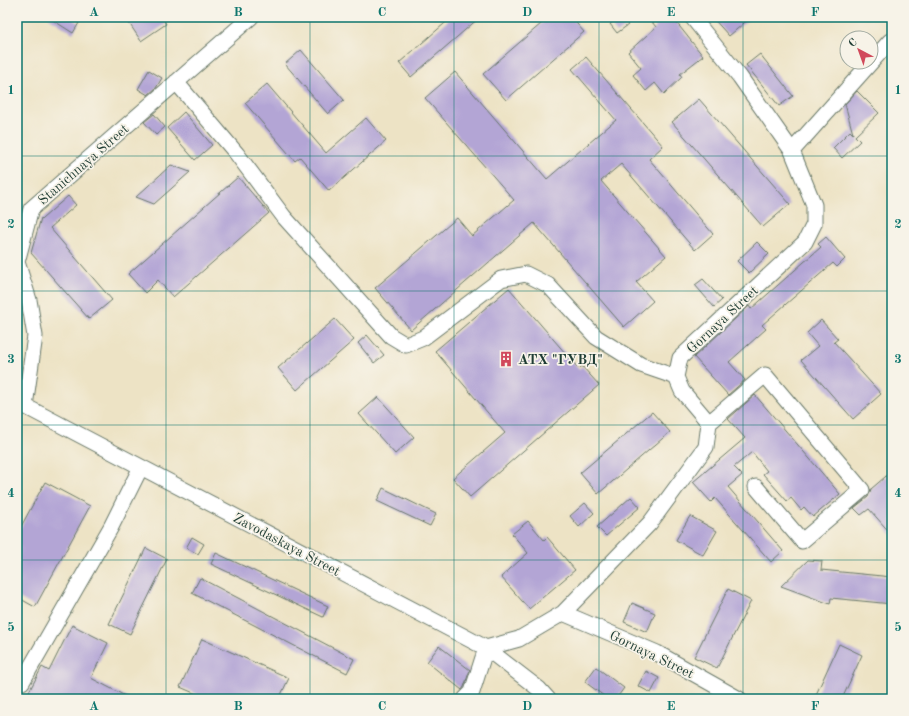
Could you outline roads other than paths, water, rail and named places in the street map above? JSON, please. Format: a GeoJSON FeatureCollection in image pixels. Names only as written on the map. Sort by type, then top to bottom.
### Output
{"type":"FeatureCollection","features":[{"type":"Feature","properties":{"kind":"street","name":"Stanichnaya Street"},"geometry":{"type":"LineString","coordinates":[[21,404],[35,336],[29,300],[17,262],[31,209],[251,17]]}},
{"type":"Feature","properties":{"kind":"street","name":"Gornaya Street"},"geometry":{"type":"LineString","coordinates":[[676,377],[680,358],[805,242],[814,224],[814,205],[792,151],[740,77],[692,17]]}},
{"type":"Feature","properties":{"kind":"street"},"geometry":{"type":"LineString","coordinates":[[792,151],[890,41]]}},
{"type":"Feature","properties":{"kind":"street"},"geometry":{"type":"LineString","coordinates":[[176,82],[237,154],[284,217],[391,336],[406,345],[423,338],[500,279],[526,274],[548,285],[596,337],[641,366],[676,377],[682,391],[709,423]]}},
{"type":"Feature","properties":{"kind":"street"},"geometry":{"type":"LineString","coordinates":[[465,699],[472,692],[486,648],[519,639],[563,613],[650,523],[706,447],[709,423],[765,375],[862,490],[802,541],[756,487]]}},
{"type":"Feature","properties":{"kind":"street","name":"Zavodaskaya Street"},"geometry":{"type":"LineString","coordinates":[[21,404],[486,648],[539,689],[548,699]]}},
{"type":"Feature","properties":{"kind":"street"},"geometry":{"type":"LineString","coordinates":[[22,682],[111,527],[141,467]]}},
{"type":"Feature","properties":{"kind":"street","name":"Gornaya Street"},"geometry":{"type":"LineString","coordinates":[[563,613],[657,652],[739,699]]}},
{"type":"Feature","properties":{"kind":"place","name":"АТХ \"ГУВД\""},"geometry":{"type":"Point","coordinates":[506,359]}}]}
